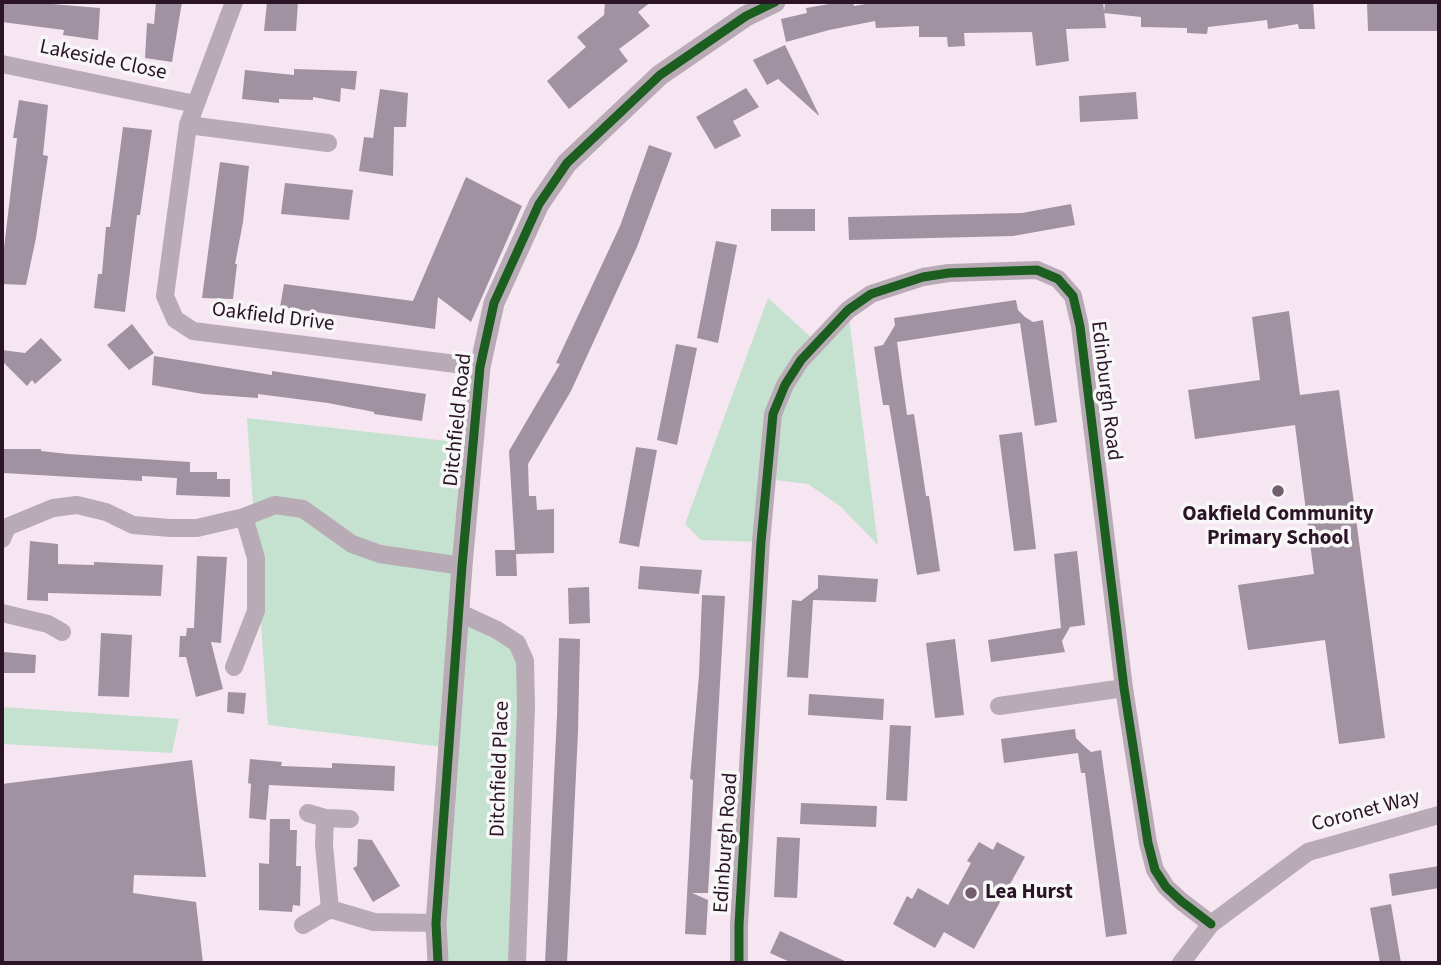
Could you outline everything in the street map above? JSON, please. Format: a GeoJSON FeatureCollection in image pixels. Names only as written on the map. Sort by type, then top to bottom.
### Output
{"type":"FeatureCollection","features":[{"type":"Feature","properties":{"kind":"street","name":"Oakfield Drive"},"geometry":{"type":"LineString","coordinates":[[234,2],[188,125],[165,296],[175,319],[193,331],[480,367]]}},
{"type":"Feature","properties":{"kind":"street","name":"Ditchfield Road"},"geometry":{"type":"LineString","coordinates":[[438,963],[436,923],[462,566],[480,367],[494,303],[539,204],[566,163],[660,75],[746,16],[775,2]]}},
{"type":"Feature","properties":{"kind":"street","name":"Lakeside Close"},"geometry":{"type":"LineString","coordinates":[[2,64],[195,104]]}},
{"type":"Feature","properties":{"kind":"street"},"geometry":{"type":"LineString","coordinates":[[188,125],[328,143]]}},
{"type":"Feature","properties":{"kind":"street","name":"Edinburgh Road"},"geometry":{"type":"LineString","coordinates":[[739,963],[761,542],[773,414],[785,385],[801,360],[848,310],[871,294],[923,277],[949,273],[1037,270],[1058,279],[1073,296],[1080,326],[1124,688],[1147,844],[1156,870],[1166,887],[1211,925]]}},
{"type":"Feature","properties":{"kind":"street"},"geometry":{"type":"LineString","coordinates":[[4,530],[53,508],[77,505],[106,512],[133,525],[197,528],[244,517],[275,505],[303,509],[352,544],[380,554],[462,566]]}},
{"type":"Feature","properties":{"kind":"street"},"geometry":{"type":"LineString","coordinates":[[233,667],[256,611],[256,558],[244,517]]}},
{"type":"Feature","properties":{"kind":"street"},"geometry":{"type":"LineString","coordinates":[[2,613],[48,624],[62,632]]}},
{"type":"Feature","properties":{"kind":"street","name":"Ditchfield Place"},"geometry":{"type":"LineString","coordinates":[[460,613],[497,629],[517,643],[525,661],[526,707],[517,963]]}},
{"type":"Feature","properties":{"kind":"street"},"geometry":{"type":"LineString","coordinates":[[999,706],[1124,688]]}},
{"type":"Feature","properties":{"kind":"street","name":"Coronet Way"},"geometry":{"type":"LineString","coordinates":[[1181,963],[1211,925],[1308,852],[1439,815]]}},
{"type":"Feature","properties":{"kind":"street"},"geometry":{"type":"LineString","coordinates":[[330,909],[324,845],[316,816],[350,819]]}},
{"type":"Feature","properties":{"kind":"street"},"geometry":{"type":"LineString","coordinates":[[303,925],[330,909],[374,922],[436,923]]}},
{"type":"Feature","properties":{"kind":"green space"},"geometry":{"type":"Polygon","coordinates":[[[768,298],[816,342],[848,310],[878,545],[840,506],[808,484],[767,479],[761,542],[701,540],[685,524],[768,298]]]}},
{"type":"Feature","properties":{"kind":"green space"},"geometry":{"type":"Polygon","coordinates":[[[247,418],[473,444],[460,613],[517,643],[517,963],[438,963],[450,748],[268,725],[247,418]]]}},
{"type":"Feature","properties":{"kind":"green space"},"geometry":{"type":"Polygon","coordinates":[[[2,707],[179,719],[172,753],[2,744],[2,707]]]}},
{"type":"Feature","properties":{"kind":"building"},"geometry":{"type":"Polygon","coordinates":[[[2,2],[52,2],[100,8],[98,40],[63,35],[64,30],[2,22],[2,2]]]}},
{"type":"Feature","properties":{"kind":"building"},"geometry":{"type":"Polygon","coordinates":[[[156,2],[182,2],[172,62],[145,58],[147,23],[154,24],[156,2]]]}},
{"type":"Feature","properties":{"kind":"building"},"geometry":{"type":"Polygon","coordinates":[[[267,2],[298,2],[296,31],[264,31],[267,2]]]}},
{"type":"Feature","properties":{"kind":"building"},"geometry":{"type":"Polygon","coordinates":[[[605,2],[651,2],[638,12],[650,26],[619,49],[628,61],[569,109],[547,81],[586,47],[577,37],[604,15],[605,2]]]}},
{"type":"Feature","properties":{"kind":"building"},"geometry":{"type":"Polygon","coordinates":[[[853,2],[854,6],[876,2],[1103,2],[1106,28],[1066,29],[1069,61],[1036,66],[1032,32],[964,33],[965,46],[948,47],[947,37],[919,37],[919,26],[876,28],[875,21],[786,42],[781,19],[807,13],[806,8],[853,2]]]}},
{"type":"Feature","properties":{"kind":"building"},"geometry":{"type":"Polygon","coordinates":[[[1105,2],[1313,2],[1315,29],[1299,29],[1298,24],[1268,29],[1267,20],[1208,27],[1207,34],[1187,33],[1187,28],[1141,27],[1141,17],[1104,13],[1105,2]]]}},
{"type":"Feature","properties":{"kind":"building"},"geometry":{"type":"Polygon","coordinates":[[[1367,2],[1439,2],[1439,31],[1368,31],[1367,2]]]}},
{"type":"Feature","properties":{"kind":"building"},"geometry":{"type":"Polygon","coordinates":[[[785,45],[819,115],[778,79],[767,85],[753,60],[785,45]]]}},
{"type":"Feature","properties":{"kind":"building"},"geometry":{"type":"Polygon","coordinates":[[[294,69],[357,71],[355,90],[341,88],[340,102],[313,97],[313,100],[279,99],[279,103],[242,99],[245,70],[294,75],[294,69]]]}},
{"type":"Feature","properties":{"kind":"building"},"geometry":{"type":"Polygon","coordinates":[[[746,88],[759,107],[733,121],[741,136],[715,149],[696,117],[746,88]]]}},
{"type":"Feature","properties":{"kind":"building"},"geometry":{"type":"Polygon","coordinates":[[[380,89],[408,93],[406,127],[394,127],[393,176],[359,171],[364,137],[373,138],[380,89]]]}},
{"type":"Feature","properties":{"kind":"building"},"geometry":{"type":"Polygon","coordinates":[[[1136,92],[1138,119],[1080,122],[1079,96],[1136,92]]]}},
{"type":"Feature","properties":{"kind":"building"},"geometry":{"type":"Polygon","coordinates":[[[19,100],[48,105],[43,155],[48,156],[26,285],[2,284],[2,248],[17,138],[13,138],[19,100]]]}},
{"type":"Feature","properties":{"kind":"building"},"geometry":{"type":"Polygon","coordinates":[[[123,127],[152,130],[140,215],[137,215],[125,312],[94,308],[98,274],[102,274],[106,227],[110,227],[123,127]]]}},
{"type":"Feature","properties":{"kind":"building"},"geometry":{"type":"Polygon","coordinates":[[[649,145],[672,153],[637,247],[571,391],[528,464],[529,496],[536,496],[537,510],[554,509],[554,553],[516,554],[517,576],[496,576],[495,550],[515,550],[509,451],[560,364],[556,363],[620,226],[649,145]]]}},
{"type":"Feature","properties":{"kind":"building"},"geometry":{"type":"Polygon","coordinates":[[[220,162],[249,166],[235,264],[233,299],[202,298],[220,162]]]}},
{"type":"Feature","properties":{"kind":"building"},"geometry":{"type":"Polygon","coordinates":[[[466,177],[522,206],[471,322],[438,297],[435,329],[280,307],[284,284],[413,301],[466,177]]]}},
{"type":"Feature","properties":{"kind":"building"},"geometry":{"type":"Polygon","coordinates":[[[285,183],[353,190],[349,220],[281,214],[285,183]]]}},
{"type":"Feature","properties":{"kind":"building"},"geometry":{"type":"Polygon","coordinates":[[[1071,204],[1075,225],[1013,236],[849,240],[848,217],[1022,213],[1071,204]]]}},
{"type":"Feature","properties":{"kind":"building"},"geometry":{"type":"Polygon","coordinates":[[[771,209],[815,209],[815,231],[771,231],[771,209]]]}},
{"type":"Feature","properties":{"kind":"building"},"geometry":{"type":"Polygon","coordinates":[[[716,241],[737,245],[718,343],[697,338],[716,241]]]}},
{"type":"Feature","properties":{"kind":"building"},"geometry":{"type":"Polygon","coordinates":[[[1016,300],[1018,310],[1025,317],[1033,322],[1043,320],[1057,422],[1035,426],[1020,323],[897,342],[907,415],[914,414],[940,571],[917,575],[889,405],[883,405],[874,347],[883,345],[895,325],[894,318],[1016,300]]]}},
{"type":"Feature","properties":{"kind":"building"},"geometry":{"type":"Polygon","coordinates":[[[1289,311],[1300,395],[1339,390],[1385,738],[1339,744],[1325,640],[1248,650],[1238,585],[1314,574],[1295,425],[1195,439],[1188,390],[1260,380],[1252,317],[1289,311]]]}},
{"type":"Feature","properties":{"kind":"building"},"geometry":{"type":"Polygon","coordinates":[[[132,324],[154,353],[129,370],[107,345],[132,324]]]}},
{"type":"Feature","properties":{"kind":"building"},"geometry":{"type":"Polygon","coordinates":[[[41,338],[62,360],[35,384],[32,380],[27,386],[2,361],[2,350],[25,353],[41,338]]]}},
{"type":"Feature","properties":{"kind":"building"},"geometry":{"type":"Polygon","coordinates":[[[676,344],[697,348],[677,445],[657,440],[676,344]]]}},
{"type":"Feature","properties":{"kind":"building"},"geometry":{"type":"Polygon","coordinates":[[[154,356],[272,375],[272,371],[426,394],[422,421],[374,414],[328,403],[258,394],[258,398],[203,394],[152,385],[154,356]]]}},
{"type":"Feature","properties":{"kind":"building"},"geometry":{"type":"Polygon","coordinates":[[[1022,432],[1036,549],[1014,551],[999,435],[1022,432]]]}},
{"type":"Feature","properties":{"kind":"building"},"geometry":{"type":"Polygon","coordinates":[[[636,447],[657,450],[639,547],[619,543],[636,447]]]}},
{"type":"Feature","properties":{"kind":"building"},"geometry":{"type":"Polygon","coordinates":[[[2,449],[41,449],[68,454],[190,462],[190,472],[217,472],[217,479],[230,479],[230,497],[176,495],[177,478],[142,476],[142,481],[3,473],[2,449]]]}},
{"type":"Feature","properties":{"kind":"building"},"geometry":{"type":"Polygon","coordinates":[[[30,541],[58,544],[58,564],[94,565],[94,562],[163,565],[161,596],[48,593],[48,601],[27,600],[30,541]]]}},
{"type":"Feature","properties":{"kind":"building"},"geometry":{"type":"Polygon","coordinates":[[[1077,551],[1085,625],[1070,627],[1062,641],[1065,652],[991,662],[988,640],[1061,628],[1054,554],[1077,551]]]}},
{"type":"Feature","properties":{"kind":"building"},"geometry":{"type":"Polygon","coordinates":[[[197,556],[227,557],[221,643],[211,642],[223,689],[196,697],[186,657],[179,657],[180,636],[186,636],[187,628],[194,628],[197,556]]]}},
{"type":"Feature","properties":{"kind":"building"},"geometry":{"type":"Polygon","coordinates":[[[640,566],[702,570],[699,594],[638,589],[640,566]]]}},
{"type":"Feature","properties":{"kind":"building"},"geometry":{"type":"Polygon","coordinates":[[[818,575],[878,579],[876,602],[813,600],[808,678],[787,677],[792,600],[801,601],[818,588],[818,575]]]}},
{"type":"Feature","properties":{"kind":"building"},"geometry":{"type":"Polygon","coordinates":[[[589,587],[590,623],[569,624],[568,588],[589,587]]]}},
{"type":"Feature","properties":{"kind":"building"},"geometry":{"type":"Polygon","coordinates":[[[702,595],[725,596],[708,893],[692,893],[708,900],[706,935],[685,934],[693,780],[690,779],[699,675],[702,595]]]}},
{"type":"Feature","properties":{"kind":"building"},"geometry":{"type":"Polygon","coordinates":[[[101,633],[132,635],[129,697],[98,696],[101,633]]]}},
{"type":"Feature","properties":{"kind":"building"},"geometry":{"type":"Polygon","coordinates":[[[559,638],[580,639],[578,732],[567,963],[545,963],[557,716],[559,638]]]}},
{"type":"Feature","properties":{"kind":"building"},"geometry":{"type":"Polygon","coordinates":[[[955,639],[964,715],[935,718],[926,643],[955,639]]]}},
{"type":"Feature","properties":{"kind":"building"},"geometry":{"type":"Polygon","coordinates":[[[4,652],[36,655],[35,673],[4,673],[4,652]]]}},
{"type":"Feature","properties":{"kind":"building"},"geometry":{"type":"Polygon","coordinates":[[[228,692],[246,693],[244,714],[227,712],[228,692]]]}},
{"type":"Feature","properties":{"kind":"building"},"geometry":{"type":"Polygon","coordinates":[[[809,694],[884,699],[883,720],[808,715],[809,694]]]}},
{"type":"Feature","properties":{"kind":"building"},"geometry":{"type":"Polygon","coordinates":[[[890,725],[911,726],[907,801],[886,800],[890,725]]]}},
{"type":"Feature","properties":{"kind":"building"},"geometry":{"type":"Polygon","coordinates":[[[1075,729],[1076,738],[1091,752],[1101,750],[1127,934],[1106,937],[1085,773],[1081,773],[1078,753],[1004,763],[1001,739],[1075,729]]]}},
{"type":"Feature","properties":{"kind":"building"},"geometry":{"type":"Polygon","coordinates":[[[250,759],[282,762],[281,766],[332,768],[332,763],[395,766],[394,791],[269,785],[266,820],[249,818],[250,759]]]}},
{"type":"Feature","properties":{"kind":"building"},"geometry":{"type":"Polygon","coordinates":[[[192,760],[206,877],[134,875],[133,893],[196,902],[203,963],[2,963],[2,784],[192,760]]]}},
{"type":"Feature","properties":{"kind":"building"},"geometry":{"type":"Polygon","coordinates":[[[801,803],[877,806],[876,827],[800,824],[801,803]]]}},
{"type":"Feature","properties":{"kind":"building"},"geometry":{"type":"Polygon","coordinates":[[[270,819],[290,819],[290,830],[297,830],[296,866],[301,866],[300,906],[293,905],[292,912],[259,910],[259,863],[269,864],[270,819]]]}},
{"type":"Feature","properties":{"kind":"building"},"geometry":{"type":"Polygon","coordinates":[[[777,837],[800,838],[797,898],[774,897],[777,837]]]}},
{"type":"Feature","properties":{"kind":"building"},"geometry":{"type":"Polygon","coordinates":[[[358,839],[372,840],[400,886],[373,902],[353,868],[357,866],[358,839]]]}},
{"type":"Feature","properties":{"kind":"building","name":"Lea Hurst"},"geometry":{"type":"Polygon","coordinates":[[[979,842],[993,850],[997,842],[1025,857],[974,949],[944,932],[935,948],[893,924],[907,896],[912,899],[918,888],[948,905],[971,863],[967,861],[979,842]]]}},
{"type":"Feature","properties":{"kind":"building"},"geometry":{"type":"Polygon","coordinates":[[[1439,866],[1439,888],[1392,896],[1389,874],[1439,866]]]}},
{"type":"Feature","properties":{"kind":"building"},"geometry":{"type":"Polygon","coordinates":[[[1391,904],[1401,963],[1380,963],[1370,908],[1391,904]]]}},
{"type":"Feature","properties":{"kind":"building"},"geometry":{"type":"Polygon","coordinates":[[[780,931],[849,963],[792,963],[770,953],[780,931]]]}},
{"type":"Feature","properties":{"kind":"cycle path"},"geometry":{"type":"LineString","coordinates":[[438,963],[436,923],[462,566],[480,367],[494,303],[539,204],[567,163],[660,75],[746,16],[775,2]]}},
{"type":"Feature","properties":{"kind":"cycle path"},"geometry":{"type":"LineString","coordinates":[[739,963],[761,542],[773,414],[785,385],[801,360],[848,310],[871,294],[923,277],[949,273],[1037,270],[1058,279],[1073,296],[1080,326],[1124,688],[1148,843],[1155,870],[1166,887],[1211,924]]}},
{"type":"Feature","properties":{"kind":"place","name":"Oakfield Community Primary School"},"geometry":{"type":"Point","coordinates":[1278,491]}},
{"type":"Feature","properties":{"kind":"place","name":"Lea Hurst"},"geometry":{"type":"Point","coordinates":[971,893]}}]}
